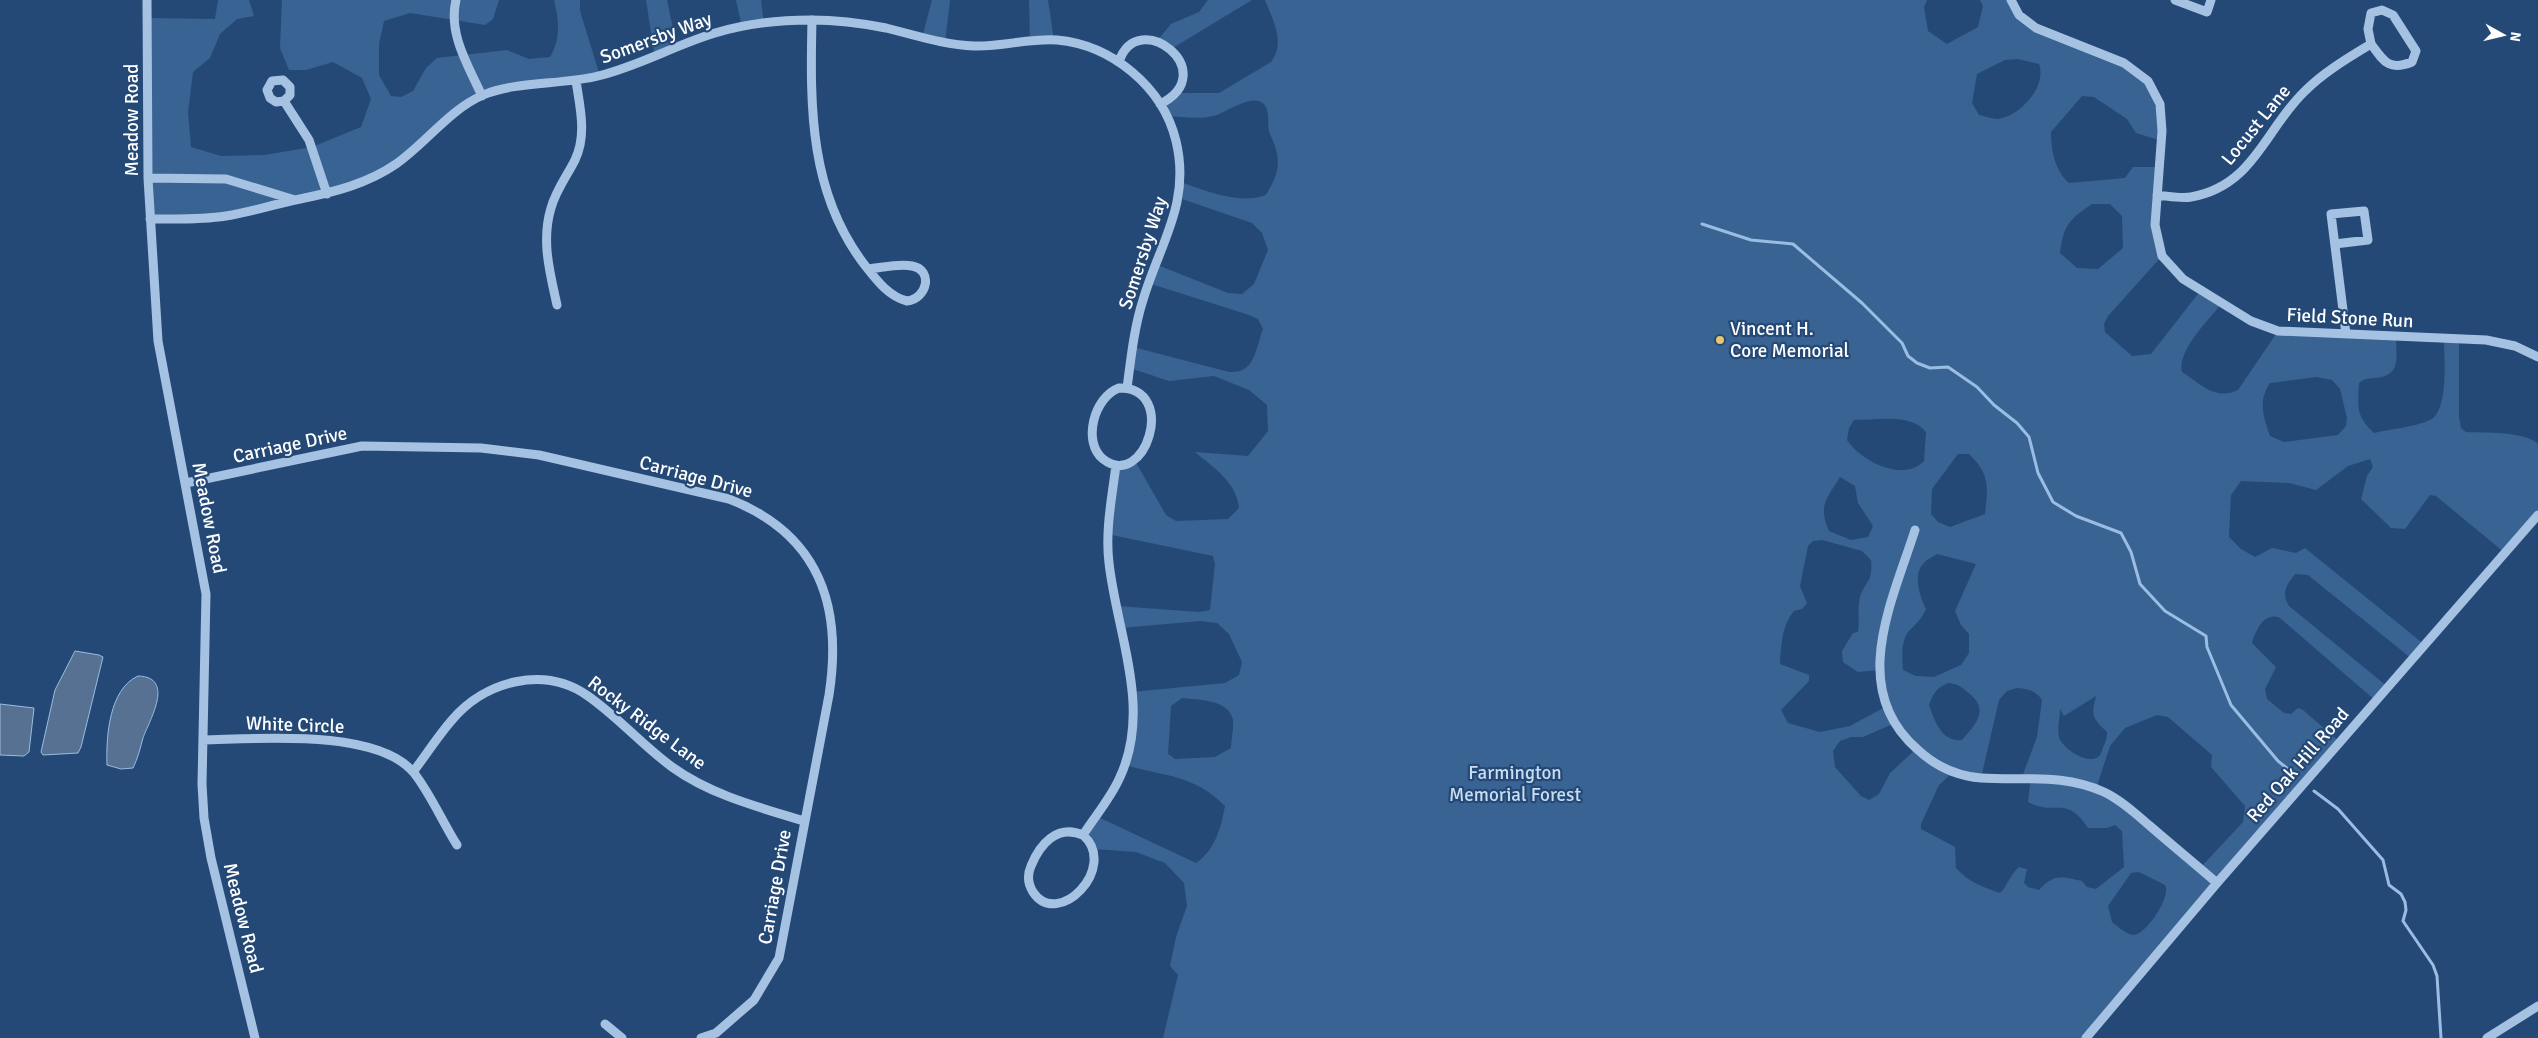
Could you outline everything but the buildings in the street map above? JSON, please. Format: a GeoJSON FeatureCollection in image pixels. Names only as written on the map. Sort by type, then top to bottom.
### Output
{"type":"FeatureCollection","features":[{"type":"Feature","properties":{"kind":"street","name":"Meadow Road"},"geometry":{"type":"LineString","coordinates":[[147,0],[148,178],[158,341],[206,594],[203,740],[204,809],[211,858],[255,1038]]}},
{"type":"Feature","properties":{"kind":"street"},"geometry":{"type":"LineString","coordinates":[[456,0],[454,21],[456,35],[482,96]]}},
{"type":"Feature","properties":{"kind":"street","name":"Field Stone Run"},"geometry":{"type":"LineString","coordinates":[[2011,0],[2020,16],[2036,28],[2124,63],[2148,81],[2160,104],[2162,131],[2155,226],[2162,256],[2183,279],[2251,321],[2278,330],[2486,340],[2515,346],[2538,357]]}},
{"type":"Feature","properties":{"kind":"street"},"geometry":{"type":"LineString","coordinates":[[2177,1],[2207,12],[2212,0]]}},
{"type":"Feature","properties":{"kind":"street"},"geometry":{"type":"LineString","coordinates":[[2382,10],[2393,16],[2416,51],[2412,62],[2399,67],[2385,63],[2371,44],[2368,29],[2371,13],[2382,10]]}},
{"type":"Feature","properties":{"kind":"street","name":"Somersby Way"},"geometry":{"type":"LineString","coordinates":[[150,218],[222,217],[327,194],[382,173],[414,150],[455,113],[482,96],[515,87],[576,81],[628,68],[715,33],[768,23],[812,20],[870,25],[959,45],[986,46],[1054,40],[1099,50],[1119,62],[1146,86],[1160,104],[1172,127],[1178,152],[1181,182],[1179,198],[1170,231],[1155,264],[1141,304],[1127,388]]}},
{"type":"Feature","properties":{"kind":"street"},"geometry":{"type":"LineString","coordinates":[[812,20],[811,107],[820,167],[841,225],[854,250],[868,269],[880,284],[902,299],[913,300],[923,293],[925,288],[922,272],[912,266],[868,269]]}},
{"type":"Feature","properties":{"kind":"street"},"geometry":{"type":"LineString","coordinates":[[1119,62],[1127,49],[1146,40],[1162,43],[1175,52],[1180,62],[1180,84],[1175,93],[1160,104]]}},
{"type":"Feature","properties":{"kind":"street","name":"Locust Lane"},"geometry":{"type":"LineString","coordinates":[[2157,195],[2190,197],[2212,191],[2234,179],[2252,163],[2279,120],[2306,90],[2339,64],[2371,44]]}},
{"type":"Feature","properties":{"kind":"street"},"geometry":{"type":"LineString","coordinates":[[557,305],[546,242],[551,207],[580,146],[582,116],[576,81]]}},
{"type":"Feature","properties":{"kind":"street"},"geometry":{"type":"LineString","coordinates":[[284,101],[309,140],[327,194]]}},
{"type":"Feature","properties":{"kind":"street","name":"Somersby Way"},"geometry":{"type":"LineString","coordinates":[[148,178],[226,179],[295,200]]}},
{"type":"Feature","properties":{"kind":"street"},"geometry":{"type":"LineString","coordinates":[[2335,244],[2368,240],[2364,211],[2331,214],[2346,334]]}},
{"type":"Feature","properties":{"kind":"street"},"geometry":{"type":"LineString","coordinates":[[1119,388],[1127,388],[1144,396],[1149,405],[1150,425],[1142,454],[1126,464],[1116,465],[1108,462],[1096,451],[1093,443],[1094,424],[1099,403],[1104,396],[1119,388]]}},
{"type":"Feature","properties":{"kind":"street","name":"Carriage Drive"},"geometry":{"type":"LineString","coordinates":[[186,483],[362,446],[481,448],[539,455],[729,499],[754,509],[775,522],[795,540],[810,560],[830,610],[834,666],[779,958],[754,1000],[716,1033],[701,1038]]}},
{"type":"Feature","properties":{"kind":"street"},"geometry":{"type":"LineString","coordinates":[[1082,835],[1120,778],[1131,747],[1134,715],[1132,683],[1108,554],[1107,534],[1116,465]]}},
{"type":"Feature","properties":{"kind":"street","name":"Red Oak Hill Road"},"geometry":{"type":"LineString","coordinates":[[2086,1038],[2217,883],[2538,515]]}},
{"type":"Feature","properties":{"kind":"street"},"geometry":{"type":"LineString","coordinates":[[1915,530],[1885,624],[1878,656],[1881,686],[1890,716],[1904,738],[1928,760],[1952,773],[1981,778],[2041,777],[2074,782],[2105,793],[2130,810],[2217,883]]}},
{"type":"Feature","properties":{"kind":"street","name":"Rocky Ridge Lane"},"geometry":{"type":"LineString","coordinates":[[413,772],[453,719],[494,688],[514,681],[533,679],[551,681],[586,694],[671,766],[696,782],[724,796],[804,821]]}},
{"type":"Feature","properties":{"kind":"street","name":"White Circle"},"geometry":{"type":"LineString","coordinates":[[203,740],[335,740],[358,744],[380,752],[413,772],[457,845]]}},
{"type":"Feature","properties":{"kind":"street"},"geometry":{"type":"LineString","coordinates":[[1075,831],[1082,835],[1090,841],[1096,859],[1088,877],[1076,895],[1069,901],[1050,904],[1042,900],[1035,895],[1028,879],[1029,870],[1038,854],[1050,837],[1058,833],[1075,831]]}},
{"type":"Feature","properties":{"kind":"street"},"geometry":{"type":"LineString","coordinates":[[2487,1038],[2538,1006]]}},
{"type":"Feature","properties":{"kind":"street"},"geometry":{"type":"LineString","coordinates":[[604,1024],[622,1038]]}},
{"type":"Feature","properties":{"kind":"green space"},"geometry":{"type":"Polygon","coordinates":[[[218,0],[249,0],[254,16],[237,19],[220,34],[210,58],[193,72],[188,112],[191,147],[221,156],[264,155],[312,147],[361,127],[371,99],[362,78],[333,62],[306,70],[289,70],[280,48],[282,0],[499,0],[493,19],[485,25],[410,13],[384,21],[379,44],[379,75],[391,96],[401,97],[413,91],[426,68],[437,58],[507,50],[529,59],[550,57],[556,43],[558,29],[554,0],[580,0],[580,11],[600,76],[482,96],[381,173],[248,212],[150,219],[147,18],[215,19],[218,0]]]}},
{"type":"Feature","properties":{"kind":"green space"},"geometry":{"type":"Polygon","coordinates":[[[646,0],[667,0],[677,48],[655,58],[646,0]]]}},
{"type":"Feature","properties":{"kind":"green space"},"geometry":{"type":"Polygon","coordinates":[[[736,0],[761,0],[764,24],[742,27],[736,0]]]}},
{"type":"Feature","properties":{"kind":"green space"},"geometry":{"type":"Polygon","coordinates":[[[932,0],[950,0],[945,43],[922,38],[932,0]]]}},
{"type":"Feature","properties":{"kind":"green space"},"geometry":{"type":"Polygon","coordinates":[[[1029,0],[1048,0],[1054,40],[1030,41],[1029,0]]]}},
{"type":"Feature","properties":{"kind":"green space"},"geometry":{"type":"Polygon","coordinates":[[[1208,0],[1252,0],[1171,49],[1157,41],[1171,24],[1199,12],[1208,0]]]}},
{"type":"Feature","properties":{"kind":"green space","name":"Farmington Memorial Forest"},"geometry":{"type":"Polygon","coordinates":[[[1265,0],[1927,0],[1924,7],[1928,31],[1947,44],[1978,27],[1983,6],[1980,0],[2011,0],[2036,28],[2124,63],[2148,81],[2160,104],[2162,141],[2136,133],[2127,119],[2094,97],[2082,96],[2051,132],[2057,166],[2069,183],[2125,178],[2133,167],[2159,167],[2155,225],[2162,256],[2108,316],[2104,324],[2105,332],[2132,356],[2151,354],[2201,290],[2222,303],[2189,345],[2184,354],[2182,372],[2208,390],[2222,394],[2238,390],[2278,331],[2396,336],[2396,364],[2393,370],[2383,377],[2366,379],[2359,383],[2359,410],[2364,421],[2374,433],[2417,424],[2430,420],[2436,415],[2443,395],[2445,370],[2444,339],[2459,339],[2459,417],[2461,428],[2466,432],[2524,437],[2538,444],[2538,515],[2505,553],[2436,496],[2430,495],[2405,529],[2391,528],[2361,499],[2367,476],[2373,467],[2370,459],[2348,466],[2316,490],[2289,483],[2241,481],[2231,495],[2229,537],[2241,549],[2255,557],[2272,548],[2296,553],[2305,548],[2425,645],[2412,659],[2308,575],[2295,574],[2289,582],[2285,593],[2289,606],[2388,687],[2376,701],[2280,618],[2270,617],[2262,623],[2252,643],[2276,667],[2265,689],[2267,699],[2284,713],[2291,714],[2298,708],[2303,710],[2340,742],[2086,1038],[1163,1038],[1178,975],[1170,966],[1176,937],[1187,906],[1184,883],[1165,863],[1136,852],[1094,849],[1083,835],[1096,816],[1196,863],[1203,858],[1216,838],[1225,806],[1202,788],[1190,782],[1125,765],[1132,692],[1225,683],[1239,675],[1242,662],[1229,634],[1217,623],[1200,621],[1121,628],[1117,606],[1199,612],[1210,610],[1215,564],[1213,556],[1107,534],[1116,465],[1135,461],[1166,515],[1176,521],[1228,519],[1239,508],[1234,490],[1223,476],[1195,452],[1248,456],[1268,431],[1267,405],[1249,390],[1214,376],[1169,381],[1130,368],[1133,347],[1229,372],[1238,372],[1244,369],[1249,365],[1256,352],[1263,329],[1258,319],[1148,283],[1155,264],[1228,293],[1242,294],[1254,284],[1268,250],[1262,233],[1252,223],[1179,198],[1181,182],[1212,193],[1234,198],[1256,198],[1266,195],[1277,172],[1278,158],[1269,130],[1266,108],[1261,102],[1251,101],[1217,115],[1192,118],[1167,116],[1160,104],[1175,93],[1219,93],[1271,62],[1278,47],[1278,39],[1277,31],[1265,0]],[[2018,59],[2005,60],[1977,74],[1972,103],[1979,115],[1998,119],[2007,117],[2023,106],[2036,90],[2040,73],[2039,64],[2018,59]],[[2092,204],[2073,219],[2063,235],[2060,253],[2077,268],[2098,269],[2123,248],[2122,216],[2110,204],[2092,204]],[[2316,377],[2270,383],[2264,396],[2263,409],[2270,436],[2284,442],[2338,435],[2346,426],[2347,418],[2340,389],[2332,380],[2316,377]],[[1893,419],[1854,420],[1849,428],[1847,440],[1853,448],[1872,462],[1894,470],[1905,470],[1915,467],[1924,461],[1926,432],[1912,422],[1893,419]],[[1958,454],[1932,489],[1931,514],[1938,522],[1950,527],[1985,514],[1986,481],[1981,468],[1969,454],[1958,454]],[[1840,477],[1827,497],[1824,515],[1829,531],[1851,540],[1868,537],[1873,526],[1858,503],[1855,486],[1840,477]],[[1822,540],[1813,541],[1808,546],[1800,586],[1807,603],[1802,609],[1794,611],[1787,623],[1782,643],[1780,664],[1809,675],[1809,681],[1781,710],[1788,723],[1820,732],[1850,726],[1887,706],[1880,670],[1858,672],[1843,662],[1842,651],[1853,633],[1858,632],[1859,601],[1870,577],[1871,560],[1862,551],[1822,540]],[[1937,554],[1927,560],[1918,573],[1918,586],[1926,609],[1905,637],[1902,659],[1903,670],[1916,676],[1934,677],[1961,665],[1969,653],[1969,634],[1961,625],[1955,611],[1976,564],[1937,554]],[[1948,683],[1938,689],[1929,705],[1937,724],[1949,738],[1962,740],[1978,718],[1979,707],[1971,695],[1960,686],[1948,683]],[[2017,688],[2007,691],[1999,700],[1981,778],[1952,773],[1939,785],[1921,824],[1921,829],[1955,847],[1956,868],[1971,880],[2000,893],[2019,867],[2027,869],[2024,883],[2028,887],[2039,890],[2049,881],[2064,878],[2082,881],[2087,887],[2096,889],[2124,867],[2122,831],[2115,825],[2107,828],[2088,828],[2080,818],[2067,809],[2046,808],[2028,802],[2031,777],[2022,777],[2037,737],[2042,700],[2034,692],[2017,688]],[[2096,696],[2064,716],[2060,709],[2059,737],[2065,746],[2076,754],[2088,759],[2099,756],[2106,742],[2107,732],[2098,723],[2093,712],[2096,696]],[[1182,698],[1171,706],[1168,754],[1175,759],[1215,757],[1231,748],[1233,720],[1226,708],[1212,702],[1182,698]],[[2157,715],[2125,728],[2110,746],[2096,789],[2105,793],[2200,868],[2243,822],[2245,806],[2211,767],[2212,755],[2168,717],[2157,715]],[[1895,723],[1863,737],[1851,737],[1840,741],[1833,751],[1835,767],[1861,796],[1869,800],[1879,794],[1890,773],[1916,749],[1895,723]],[[2139,872],[2131,873],[2108,906],[2112,922],[2132,935],[2144,930],[2156,915],[2165,898],[2165,885],[2139,872]]]}},
{"type":"Feature","properties":{"kind":"shaded area"},"geometry":{"type":"Polygon","coordinates":[[[75,651],[103,657],[81,747],[78,753],[43,755],[41,752],[55,690],[75,651]]]}},
{"type":"Feature","properties":{"kind":"shaded area"},"geometry":{"type":"Polygon","coordinates":[[[138,676],[149,678],[156,684],[158,692],[157,701],[133,768],[121,769],[107,765],[107,741],[111,715],[121,691],[128,682],[138,676]]]}},
{"type":"Feature","properties":{"kind":"shaded area"},"geometry":{"type":"Polygon","coordinates":[[[0,704],[34,708],[29,752],[24,756],[0,755],[0,704]]]}},
{"type":"Feature","properties":{"kind":"waterway"},"geometry":{"type":"LineString","coordinates":[[1702,224],[1751,240],[1793,244],[1862,303],[1902,343],[1908,356],[1917,363],[1930,368],[1948,367],[1977,387],[1994,405],[2017,423],[2029,437],[2038,473],[2053,502],[2076,516],[2121,533],[2131,552],[2140,584],[2165,611],[2206,636],[2207,647],[2231,705],[2278,761],[2293,773]]}},
{"type":"Feature","properties":{"kind":"waterway"},"geometry":{"type":"LineString","coordinates":[[2314,791],[2338,809],[2383,860],[2389,885],[2401,894],[2406,910],[2403,921],[2433,965],[2437,976],[2441,1038]]}},
{"type":"Feature","properties":{"kind":"place","name":"Vincent H. Core Memorial"},"geometry":{"type":"Point","coordinates":[1720,340]}}]}
